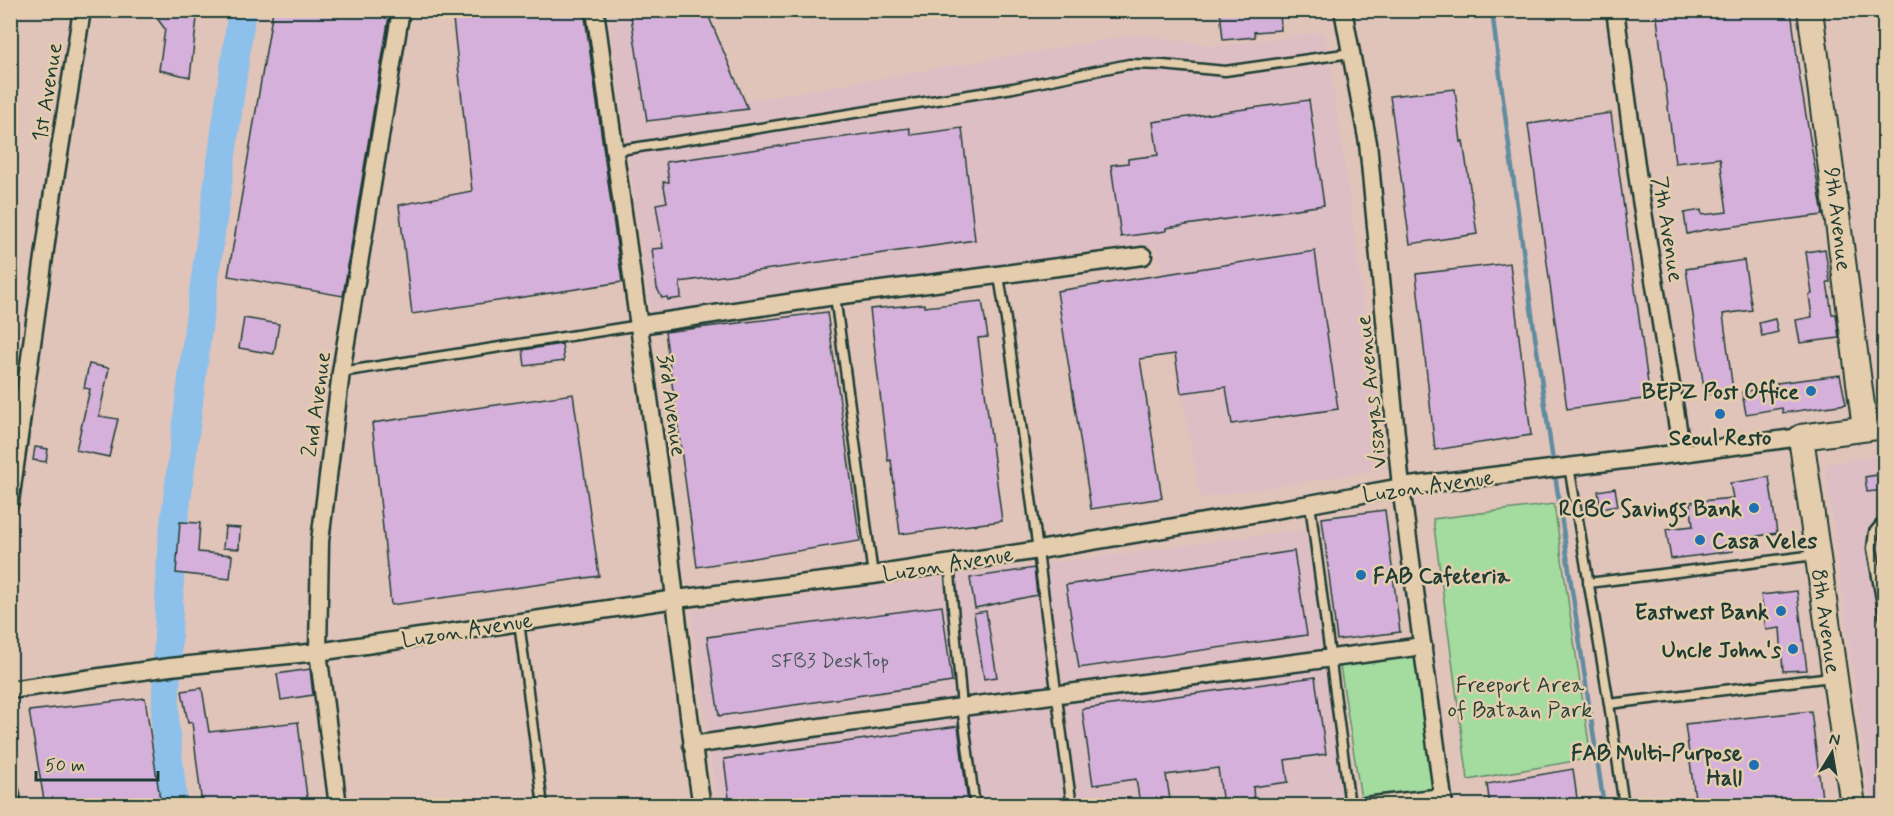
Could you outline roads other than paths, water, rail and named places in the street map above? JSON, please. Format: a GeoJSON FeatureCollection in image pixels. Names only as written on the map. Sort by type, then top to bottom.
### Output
{"type":"FeatureCollection","features":[{"type":"Feature","properties":{"kind":"street","name":"1st Avenue"},"geometry":{"type":"LineString","coordinates":[[10,502],[53,192],[82,10]]}},
{"type":"Feature","properties":{"kind":"street","name":"2nd Avenue"},"geometry":{"type":"LineString","coordinates":[[338,806],[318,652],[320,541],[341,372],[401,10]]}},
{"type":"Feature","properties":{"kind":"street","name":"3rd Avenue"},"geometry":{"type":"LineString","coordinates":[[595,10],[640,325],[676,598],[692,745],[702,806]]}},
{"type":"Feature","properties":{"kind":"street","name":"Visayas Avenue"},"geometry":{"type":"LineString","coordinates":[[1343,10],[1368,143],[1401,487],[1444,801]]}},
{"type":"Feature","properties":{"kind":"street","name":"7th Avenue"},"geometry":{"type":"LineString","coordinates":[[1615,10],[1682,453]]}},
{"type":"Feature","properties":{"kind":"street","name":"9th Avenue"},"geometry":{"type":"LineString","coordinates":[[1810,10],[1875,427]]}},
{"type":"Feature","properties":{"kind":"street"},"geometry":{"type":"LineString","coordinates":[[640,325],[835,296],[1143,256]]}},
{"type":"Feature","properties":{"kind":"street","name":"Luzon Avenue"},"geometry":{"type":"LineString","coordinates":[[10,690],[170,667],[318,652],[676,598],[873,575],[1039,550],[1401,487],[1875,427]]}},
{"type":"Feature","properties":{"kind":"street","name":"8th Avenue"},"geometry":{"type":"LineString","coordinates":[[1801,437],[1853,806]]}},
{"type":"Feature","properties":{"kind":"street"},"geometry":{"type":"LineString","coordinates":[[692,745],[1423,646]]}},
{"type":"Feature","properties":{"kind":"street"},"geometry":{"type":"LineString","coordinates":[[10,790],[13,806]]}},
{"type":"Feature","properties":{"kind":"street"},"geometry":{"type":"LineString","coordinates":[[1365,806],[1444,801]]}},
{"type":"Feature","properties":{"kind":"lane"},"geometry":{"type":"LineString","coordinates":[[614,152],[1013,88],[1129,64],[1225,71],[1351,53]]}},
{"type":"Feature","properties":{"kind":"lane"},"geometry":{"type":"LineString","coordinates":[[999,276],[1039,550],[1072,806]]}},
{"type":"Feature","properties":{"kind":"lane"},"geometry":{"type":"LineString","coordinates":[[835,296],[873,575]]}},
{"type":"Feature","properties":{"kind":"lane"},"geometry":{"type":"LineString","coordinates":[[341,372],[640,325]]}},
{"type":"Feature","properties":{"kind":"lane"},"geometry":{"type":"LineString","coordinates":[[1565,466],[1609,704],[1624,806]]}},
{"type":"Feature","properties":{"kind":"lane"},"geometry":{"type":"LineString","coordinates":[[1310,504],[1350,806]]}},
{"type":"Feature","properties":{"kind":"lane"},"geometry":{"type":"LineString","coordinates":[[1884,520],[1874,532],[1872,548],[1884,616]]}},
{"type":"Feature","properties":{"kind":"lane"},"geometry":{"type":"LineString","coordinates":[[1588,583],[1818,555]]}},
{"type":"Feature","properties":{"kind":"lane"},"geometry":{"type":"LineString","coordinates":[[949,563],[962,707],[975,806]]}},
{"type":"Feature","properties":{"kind":"lane"},"geometry":{"type":"LineString","coordinates":[[519,621],[543,806]]}},
{"type":"Feature","properties":{"kind":"lane"},"geometry":{"type":"LineString","coordinates":[[1609,704],[1835,676]]}},
{"type":"Feature","properties":{"kind":"waterway"},"geometry":{"type":"LineString","coordinates":[[174,806],[165,724],[171,549],[199,321],[242,10]]}},
{"type":"Feature","properties":{"kind":"waterway"},"geometry":{"type":"LineString","coordinates":[[1492,10],[1531,309],[1604,806]]}},
{"type":"Feature","properties":{"kind":"place","name":"BEPZ Post Office"},"geometry":{"type":"Point","coordinates":[1811,391]}},
{"type":"Feature","properties":{"kind":"place","name":"Seoul Resto"},"geometry":{"type":"Point","coordinates":[1720,414]}},
{"type":"Feature","properties":{"kind":"place","name":"RCBC Savings Bank"},"geometry":{"type":"Point","coordinates":[1754,508]}},
{"type":"Feature","properties":{"kind":"place","name":"Casa Veles"},"geometry":{"type":"Point","coordinates":[1700,540]}},
{"type":"Feature","properties":{"kind":"place","name":"FAB Cafeteria"},"geometry":{"type":"Point","coordinates":[1361,575]}},
{"type":"Feature","properties":{"kind":"place","name":"Eastwest Bank"},"geometry":{"type":"Point","coordinates":[1781,611]}},
{"type":"Feature","properties":{"kind":"place","name":"Uncle John's"},"geometry":{"type":"Point","coordinates":[1793,649]}},
{"type":"Feature","properties":{"kind":"place","name":"FAB Multi-Purpose Hall"},"geometry":{"type":"Point","coordinates":[1754,765]}},
{"type":"Feature","properties":{"kind":"park label","name":"Freeport Area of Bataan Park"},"geometry":{"type":"Point","coordinates":[1520,696]}}]}
